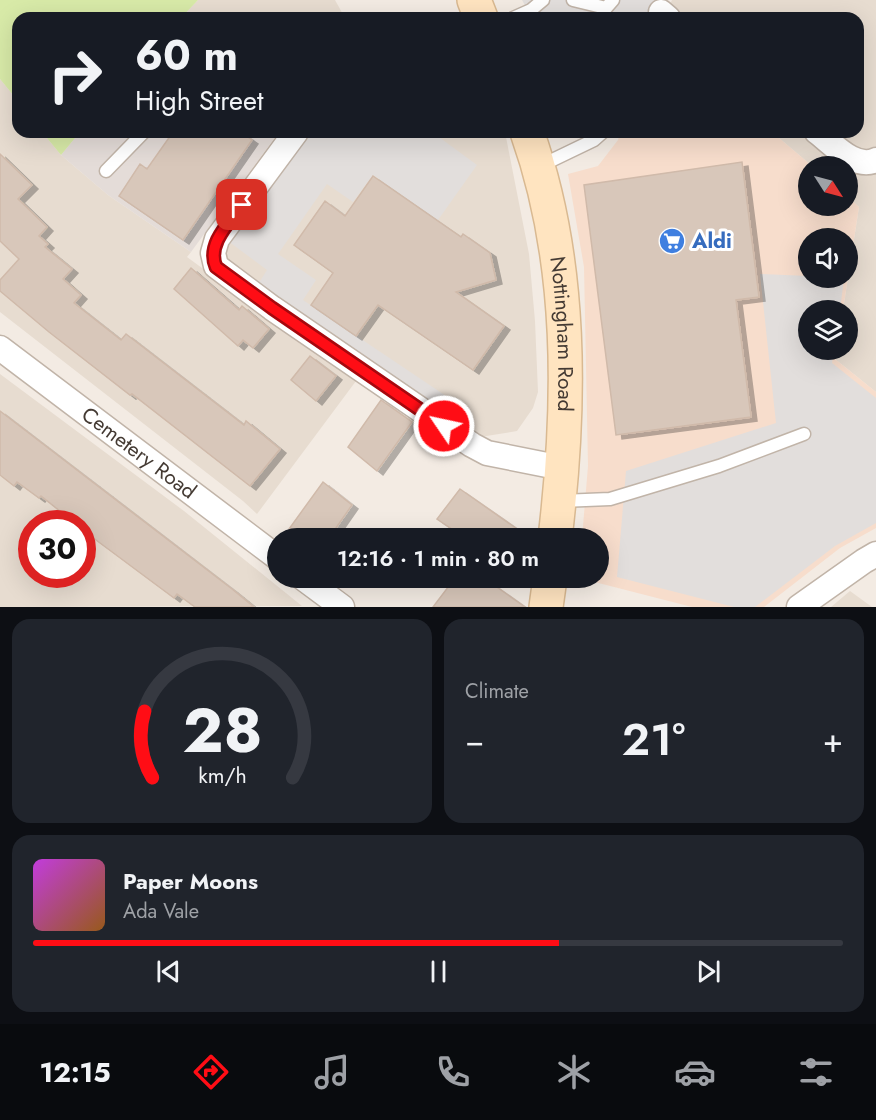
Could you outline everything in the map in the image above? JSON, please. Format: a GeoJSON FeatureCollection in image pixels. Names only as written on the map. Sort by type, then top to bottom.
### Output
{"type":"FeatureCollection","features":[{"type":"Feature","properties":{"kind":"main road","name":"Nottingham Road"},"geometry":{"type":"LineString","coordinates":[[529,138],[539,166],[551,216],[561,296],[565,360],[562,468],[556,528]]}},
{"type":"Feature","properties":{"kind":"main road"},"geometry":{"type":"LineString","coordinates":[[546,607],[549,588]]}},
{"type":"Feature","properties":{"kind":"street"},"geometry":{"type":"LineString","coordinates":[[288,138],[218,239],[213,253],[216,267],[472,445],[487,453],[562,468]]}},
{"type":"Feature","properties":{"kind":"street"},"geometry":{"type":"LineString","coordinates":[[825,138],[858,163],[869,164],[876,160]]}},
{"type":"Feature","properties":{"kind":"street","name":"Cemetery Road"},"geometry":{"type":"LineString","coordinates":[[0,348],[267,550]]}},
{"type":"Feature","properties":{"kind":"street"},"geometry":{"type":"LineString","coordinates":[[800,607],[876,554]]}},
{"type":"Feature","properties":{"kind":"street"},"geometry":{"type":"LineString","coordinates":[[316,588],[342,607]]}},
{"type":"Feature","properties":{"kind":"lane"},"geometry":{"type":"LineString","coordinates":[[526,12],[543,0]]}},
{"type":"Feature","properties":{"kind":"lane"},"geometry":{"type":"LineString","coordinates":[[573,0],[606,8],[613,0]]}},
{"type":"Feature","properties":{"kind":"lane"},"geometry":{"type":"LineString","coordinates":[[106,171],[138,138]]}},
{"type":"Feature","properties":{"kind":"lane"},"geometry":{"type":"LineString","coordinates":[[539,166],[596,138]]}},
{"type":"Feature","properties":{"kind":"lane"},"geometry":{"type":"LineString","coordinates":[[559,501],[610,499],[719,466],[804,435]]}},
{"type":"Feature","properties":{"kind":"shaded area"},"geometry":{"type":"Polygon","coordinates":[[[198,0],[335,0],[342,12],[187,12],[198,0]]]}},
{"type":"Feature","properties":{"kind":"shaded area"},"geometry":{"type":"Polygon","coordinates":[[[522,0],[655,0],[649,12],[529,12],[522,0]]]}},
{"type":"Feature","properties":{"kind":"shaded area"},"geometry":{"type":"Polygon","coordinates":[[[672,0],[876,0],[876,392],[836,360],[858,360],[858,300],[845,300],[846,288],[858,288],[858,228],[856,228],[859,207],[858,156],[800,156],[779,138],[864,138],[864,12],[667,12],[672,0]]]}},
{"type":"Feature","properties":{"kind":"shaded area"},"geometry":{"type":"Polygon","coordinates":[[[0,79],[12,94],[12,138],[47,138],[61,155],[108,195],[191,252],[187,257],[356,381],[257,514],[0,312],[0,79]]]}},
{"type":"Feature","properties":{"kind":"shaded area"},"geometry":{"type":"Polygon","coordinates":[[[75,138],[275,138],[191,252],[108,195],[61,155],[75,138]]]}},
{"type":"Feature","properties":{"kind":"shaded area"},"geometry":{"type":"Polygon","coordinates":[[[304,138],[506,138],[529,254],[538,392],[533,408],[517,431],[480,437],[228,262],[225,244],[304,138]]]}},
{"type":"Feature","properties":{"kind":"shaded area"},"geometry":{"type":"Polygon","coordinates":[[[305,138],[440,138],[477,165],[438,220],[373,175],[353,202],[327,184],[278,254],[316,280],[303,300],[446,396],[437,408],[257,286],[267,270],[228,241],[305,138]]]}},
{"type":"Feature","properties":{"kind":"shaded area"},"geometry":{"type":"Polygon","coordinates":[[[618,138],[779,138],[800,156],[798,156],[798,216],[858,216],[856,228],[798,228],[798,288],[846,288],[845,300],[798,300],[798,360],[836,360],[876,392],[876,528],[840,548],[764,607],[692,607],[609,586],[609,528],[583,528],[588,466],[584,267],[568,174],[598,166],[618,138]]]}},
{"type":"Feature","properties":{"kind":"shaded area"},"geometry":{"type":"Polygon","coordinates":[[[760,274],[798,276],[798,288],[843,288],[841,300],[798,300],[798,360],[832,360],[832,363],[876,398],[876,523],[835,546],[755,607],[734,607],[617,577],[626,471],[776,423],[760,274]]]}},
{"type":"Feature","properties":{"kind":"shaded area"},"geometry":{"type":"Polygon","coordinates":[[[0,374],[184,511],[267,578],[267,588],[280,588],[302,606],[0,607],[0,374]]]}},
{"type":"Feature","properties":{"kind":"shaded area"},"geometry":{"type":"Polygon","coordinates":[[[850,591],[872,607],[831,607],[850,591]]]}},
{"type":"Feature","properties":{"kind":"green space"},"geometry":{"type":"Polygon","coordinates":[[[0,0],[198,0],[187,12],[12,12],[12,94],[0,79],[0,0]]]}},
{"type":"Feature","properties":{"kind":"green space"},"geometry":{"type":"Polygon","coordinates":[[[47,138],[75,138],[61,155],[47,138]]]}},
{"type":"Feature","properties":{"kind":"building"},"geometry":{"type":"Polygon","coordinates":[[[169,138],[249,138],[252,140],[183,240],[119,196],[140,164],[147,169],[169,138]]]}},
{"type":"Feature","properties":{"kind":"building"},"geometry":{"type":"Polygon","coordinates":[[[0,154],[32,185],[18,199],[47,227],[39,236],[48,244],[45,247],[72,269],[63,279],[81,295],[74,303],[121,340],[126,334],[244,425],[246,421],[280,449],[250,486],[49,332],[0,291],[0,280],[19,259],[0,241],[0,154]]]}},
{"type":"Feature","properties":{"kind":"building","name":"Aldi"},"geometry":{"type":"Polygon","coordinates":[[[742,162],[759,297],[736,300],[751,417],[616,435],[584,185],[742,162]]]}},
{"type":"Feature","properties":{"kind":"building"},"geometry":{"type":"Polygon","coordinates":[[[373,176],[461,237],[463,234],[490,253],[496,280],[456,292],[504,326],[473,370],[378,305],[356,336],[311,305],[333,273],[294,245],[325,201],[345,216],[373,176]]]}},
{"type":"Feature","properties":{"kind":"building"},"geometry":{"type":"Polygon","coordinates":[[[191,268],[239,310],[242,306],[269,329],[253,348],[243,340],[238,346],[174,289],[191,268]]]}},
{"type":"Feature","properties":{"kind":"building"},"geometry":{"type":"Polygon","coordinates":[[[310,356],[336,376],[316,401],[291,380],[310,356]]]}},
{"type":"Feature","properties":{"kind":"building"},"geometry":{"type":"Polygon","coordinates":[[[381,400],[412,422],[377,471],[348,447],[381,400]]]}},
{"type":"Feature","properties":{"kind":"building"},"geometry":{"type":"Polygon","coordinates":[[[0,411],[254,607],[195,607],[177,594],[174,598],[96,540],[96,510],[58,510],[41,496],[39,498],[17,482],[14,486],[0,475],[0,411]]]}},
{"type":"Feature","properties":{"kind":"building"},"geometry":{"type":"Polygon","coordinates":[[[323,482],[352,505],[336,528],[290,528],[323,482]]]}},
{"type":"Feature","properties":{"kind":"building"},"geometry":{"type":"Polygon","coordinates":[[[460,489],[516,528],[450,528],[437,519],[460,489]]]}},
{"type":"Feature","properties":{"kind":"building"},"geometry":{"type":"Polygon","coordinates":[[[447,588],[498,588],[525,607],[433,607],[447,588]]]}},
{"type":"Feature","properties":{"kind":"place","name":"Aldi"},"geometry":{"type":"Point","coordinates":[672,241]}},
{"type":"Feature","properties":{"kind":"route"},"geometry":{"type":"LineString","coordinates":[[242,205],[218,239],[213,253],[216,267],[444,426]]}}]}
